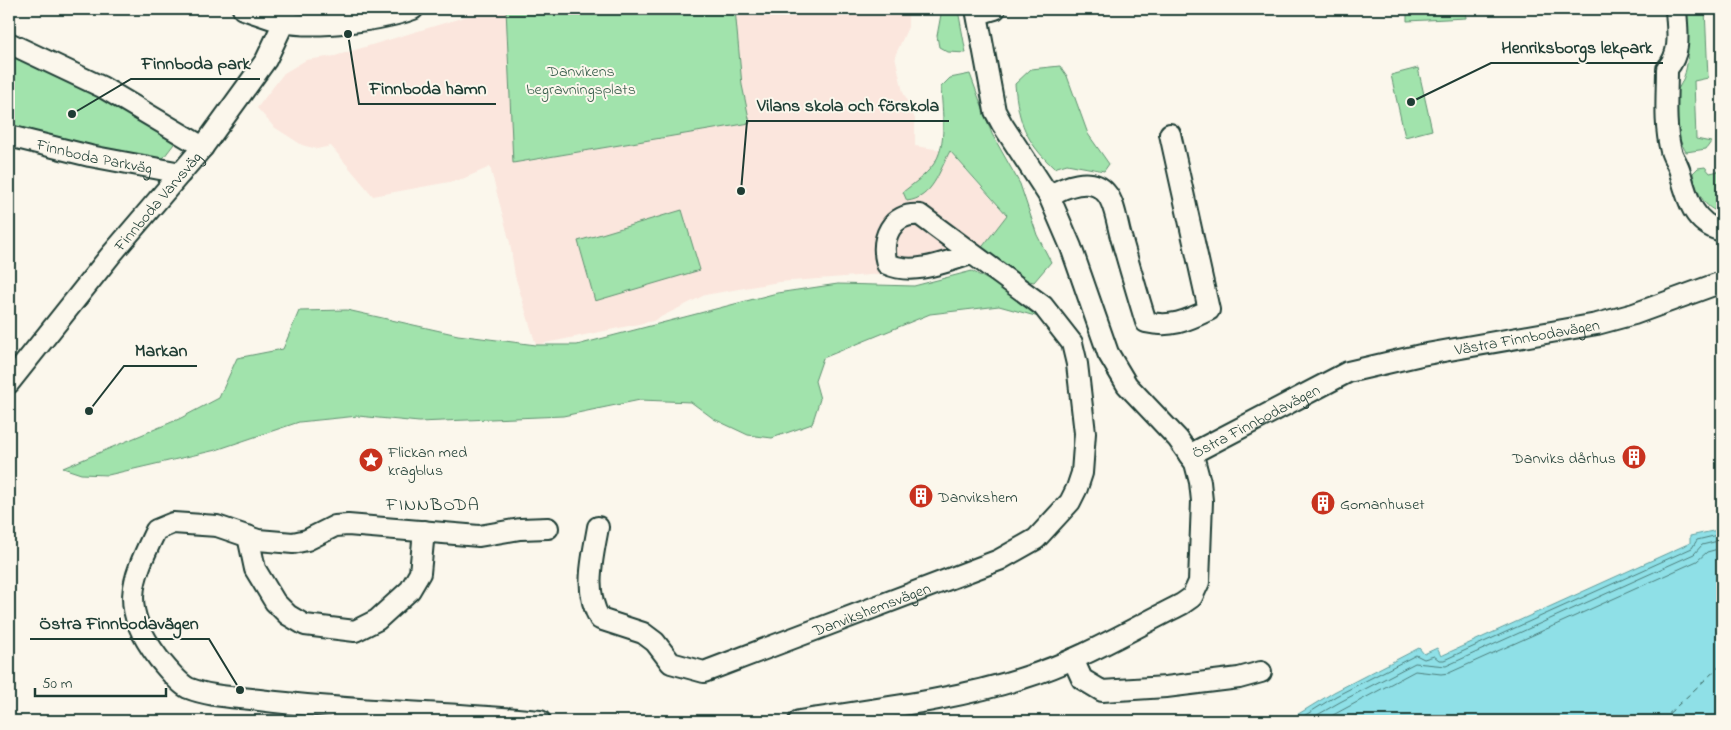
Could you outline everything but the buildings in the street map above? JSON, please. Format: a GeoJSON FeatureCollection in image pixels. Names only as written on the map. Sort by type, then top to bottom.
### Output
{"type":"FeatureCollection","features":[{"type":"Feature","properties":{"kind":"street"},"geometry":{"type":"LineString","coordinates":[[243,9],[285,15],[320,23],[362,20],[413,9]]}},
{"type":"Feature","properties":{"kind":"street"},"geometry":{"type":"LineString","coordinates":[[1676,9],[1678,46],[1674,61],[1667,69],[1667,126],[1671,152],[1677,162],[1694,213],[1708,226],[1722,231]]}},
{"type":"Feature","properties":{"kind":"street"},"geometry":{"type":"LineString","coordinates":[[983,11],[991,95],[996,110],[1002,124],[1049,196],[1071,247],[1108,353],[1126,385],[1178,439],[1190,455]]}},
{"type":"Feature","properties":{"kind":"street","name":"Finnboda Varvsväg"},"geometry":{"type":"LineString","coordinates":[[9,382],[110,256],[203,147],[261,68],[285,15]]}},
{"type":"Feature","properties":{"kind":"street"},"geometry":{"type":"LineString","coordinates":[[9,43],[102,87],[203,147]]}},
{"type":"Feature","properties":{"kind":"street"},"geometry":{"type":"LineString","coordinates":[[1049,196],[1063,188],[1080,183],[1106,192],[1114,211],[1146,322],[1158,325],[1182,323],[1209,310],[1170,134]]}},
{"type":"Feature","properties":{"kind":"street","name":"Finnboda Parkväg"},"geometry":{"type":"LineString","coordinates":[[9,136],[90,156],[181,173]]}},
{"type":"Feature","properties":{"kind":"street","name":"Danvikshemsvägen"},"geometry":{"type":"LineString","coordinates":[[598,527],[590,569],[591,594],[595,610],[600,619],[643,633],[655,642],[671,663],[704,672],[999,560],[1036,539],[1070,502],[1082,473],[1085,440],[1084,411],[1072,343],[1043,306],[971,254]]}},
{"type":"Feature","properties":{"kind":"street","name":"Västra Finnbodavägen"},"geometry":{"type":"LineString","coordinates":[[1331,381],[1348,372],[1421,355],[1597,324],[1634,314],[1722,282]]}},
{"type":"Feature","properties":{"kind":"street"},"geometry":{"type":"LineString","coordinates":[[1072,343],[1099,330]]}},
{"type":"Feature","properties":{"kind":"street","name":"Östra Finnbodavägen"},"geometry":{"type":"LineString","coordinates":[[799,721],[986,689],[1024,678],[1072,659],[1182,604],[1197,590],[1199,582],[1202,501],[1200,482],[1190,455],[1331,381]]}},
{"type":"Feature","properties":{"kind":"street"},"geometry":{"type":"LineString","coordinates":[[540,721],[290,704],[221,695],[187,688],[162,663],[138,626],[133,612],[132,601],[138,571],[156,530],[173,523],[216,526],[274,543],[293,543],[307,540],[335,526],[348,525],[479,536],[520,529],[548,528]]}},
{"type":"Feature","properties":{"kind":"street"},"geometry":{"type":"LineString","coordinates":[[248,536],[255,569],[275,602],[288,615],[305,625],[355,631],[377,620],[410,590],[420,573],[424,531]]}},
{"type":"Feature","properties":{"kind":"street"},"geometry":{"type":"LineString","coordinates":[[1072,659],[1082,679],[1102,691],[1233,679],[1261,672]]}},
{"type":"Feature","properties":{"kind":"shaded area"},"geometry":{"type":"Polygon","coordinates":[[[491,9],[506,9],[514,163],[749,123],[742,85],[735,9],[908,9],[908,27],[895,56],[903,92],[915,119],[915,146],[949,151],[1007,216],[974,257],[947,269],[779,282],[705,295],[653,321],[536,345],[515,276],[510,243],[490,167],[460,180],[373,196],[331,146],[317,149],[302,145],[274,127],[257,108],[284,73],[306,60],[335,56],[491,9]]]}},
{"type":"Feature","properties":{"kind":"green space","name":"Danvikens begravningsplats"},"geometry":{"type":"Polygon","coordinates":[[[506,9],[735,9],[742,85],[750,123],[513,163],[506,9]]]}},
{"type":"Feature","properties":{"kind":"green space"},"geometry":{"type":"Polygon","coordinates":[[[942,9],[958,10],[966,53],[948,52],[939,47],[937,36],[942,9]]]}},
{"type":"Feature","properties":{"kind":"green space"},"geometry":{"type":"Polygon","coordinates":[[[1407,9],[1465,9],[1466,18],[1407,21],[1407,9]]]}},
{"type":"Feature","properties":{"kind":"green space"},"geometry":{"type":"Polygon","coordinates":[[[1685,9],[1705,9],[1708,78],[1694,81],[1696,139],[1711,142],[1706,149],[1686,152],[1675,126],[1671,98],[1679,88],[1687,67],[1688,44],[1685,9]]]}},
{"type":"Feature","properties":{"kind":"green space"},"geometry":{"type":"Polygon","coordinates":[[[9,49],[58,70],[177,140],[161,161],[102,150],[9,127],[9,49]]]}},
{"type":"Feature","properties":{"kind":"green space"},"geometry":{"type":"Polygon","coordinates":[[[1060,66],[1067,76],[1088,134],[1109,164],[1104,171],[1067,164],[1054,168],[1030,140],[1025,130],[1018,110],[1015,84],[1031,69],[1060,66]]]}},
{"type":"Feature","properties":{"kind":"green space"},"geometry":{"type":"Polygon","coordinates":[[[1418,68],[1432,130],[1405,137],[1391,75],[1418,68]]]}},
{"type":"Feature","properties":{"kind":"green space"},"geometry":{"type":"Polygon","coordinates":[[[970,74],[992,134],[1020,184],[1037,235],[1051,262],[1034,282],[1024,280],[980,250],[1007,215],[950,151],[934,182],[923,195],[907,201],[903,192],[927,172],[938,157],[943,128],[941,87],[950,78],[970,74]]]}},
{"type":"Feature","properties":{"kind":"green space"},"geometry":{"type":"Polygon","coordinates":[[[1720,165],[1722,165],[1722,212],[1710,208],[1705,203],[1698,192],[1693,173],[1698,168],[1705,167],[1710,173],[1719,171],[1720,165]]]}},
{"type":"Feature","properties":{"kind":"green space"},"geometry":{"type":"Polygon","coordinates":[[[682,210],[700,270],[595,301],[578,241],[682,210]]]}},
{"type":"Feature","properties":{"kind":"green space"},"geometry":{"type":"Polygon","coordinates":[[[972,271],[1006,290],[1039,317],[999,306],[930,314],[823,358],[815,381],[820,399],[812,424],[772,438],[748,435],[714,419],[691,402],[640,400],[563,416],[419,422],[358,416],[299,422],[216,450],[108,475],[81,474],[63,468],[179,419],[219,398],[237,358],[283,349],[299,311],[347,310],[458,335],[536,345],[577,345],[777,293],[838,284],[914,286],[972,271]]]}},
{"type":"Feature","properties":{"kind":"water"},"geometry":{"type":"Polygon","coordinates":[[[1722,529],[1722,721],[1287,721],[1334,692],[1419,648],[1424,654],[1437,648],[1441,656],[1690,543],[1690,536],[1722,529]]]}},
{"type":"Feature","properties":{"kind":"ferry route"},"geometry":{"type":"LineString","coordinates":[[1661,721],[1722,664]]}},
{"type":"Feature","properties":{"kind":"place","name":"Finnboda hamn"},"geometry":{"type":"Point","coordinates":[348,34]}},
{"type":"Feature","properties":{"kind":"place","name":"Henriksborgs lekpark"},"geometry":{"type":"Point","coordinates":[1411,102]}},
{"type":"Feature","properties":{"kind":"place","name":"Finnboda park"},"geometry":{"type":"Point","coordinates":[72,114]}},
{"type":"Feature","properties":{"kind":"place","name":"Vilans skola och förskola"},"geometry":{"type":"Point","coordinates":[741,191]}},
{"type":"Feature","properties":{"kind":"place","name":"Markan"},"geometry":{"type":"Point","coordinates":[89,411]}},
{"type":"Feature","properties":{"kind":"place","name":"Danviks dårhus"},"geometry":{"type":"Point","coordinates":[1634,457]}},
{"type":"Feature","properties":{"kind":"place","name":"Flickan med kragblus"},"geometry":{"type":"Point","coordinates":[371,460]}},
{"type":"Feature","properties":{"kind":"place","name":"Danvikshem"},"geometry":{"type":"Point","coordinates":[921,496]}},
{"type":"Feature","properties":{"kind":"place","name":"Gomanhuset"},"geometry":{"type":"Point","coordinates":[1323,503]}},
{"type":"Feature","properties":{"kind":"place","name":"Östra Finnbodavägen"},"geometry":{"type":"Point","coordinates":[240,690]}},
{"type":"Feature","properties":{"kind":"district","name":"FINNBODA"},"geometry":{"type":"Point","coordinates":[433,504]}}]}
